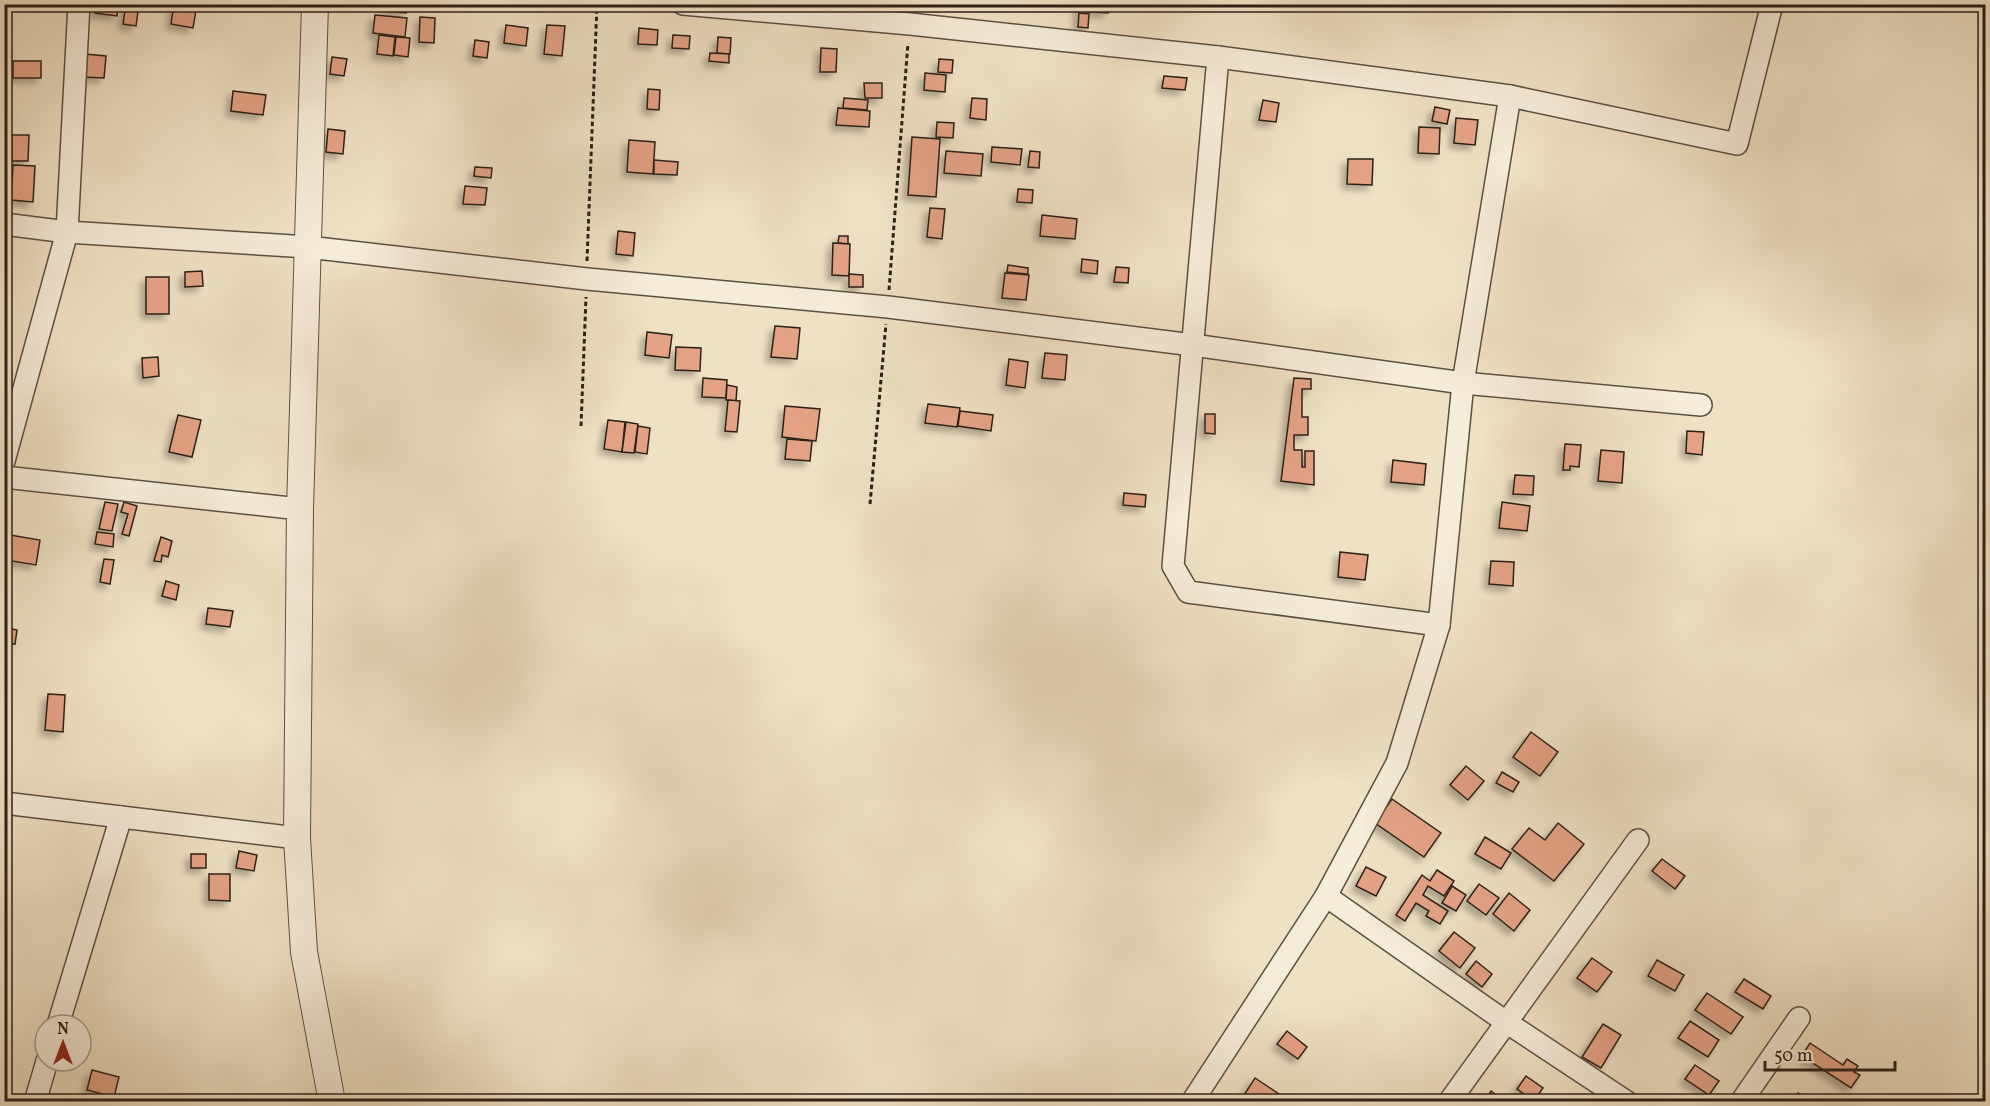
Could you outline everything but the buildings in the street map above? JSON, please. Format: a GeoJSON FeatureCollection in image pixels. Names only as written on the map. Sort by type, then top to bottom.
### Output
{"type":"FeatureCollection","features":[{"type":"Feature","properties":{"kind":"street"},"geometry":{"type":"LineString","coordinates":[[4,461],[67,232],[79,4]]}},
{"type":"Feature","properties":{"kind":"street"},"geometry":{"type":"LineString","coordinates":[[315,4],[300,509],[297,838],[304,952],[332,1101]]}},
{"type":"Feature","properties":{"kind":"street"},"geometry":{"type":"LineString","coordinates":[[683,4],[910,24],[1218,57],[1510,96],[1737,144],[1772,4]]}},
{"type":"Feature","properties":{"kind":"street"},"geometry":{"type":"LineString","coordinates":[[1218,57],[1173,566],[1188,592],[1439,625]]}},
{"type":"Feature","properties":{"kind":"street"},"geometry":{"type":"LineString","coordinates":[[1192,1101],[1326,896],[1398,764],[1439,625],[1463,383],[1510,96]]}},
{"type":"Feature","properties":{"kind":"street"},"geometry":{"type":"LineString","coordinates":[[4,224],[67,232],[308,247],[587,279],[888,307],[1193,345],[1463,383],[1701,405]]}},
{"type":"Feature","properties":{"kind":"street"},"geometry":{"type":"LineString","coordinates":[[4,477],[300,509]]}},
{"type":"Feature","properties":{"kind":"street"},"geometry":{"type":"LineString","coordinates":[[4,803],[297,838]]}},
{"type":"Feature","properties":{"kind":"street"},"geometry":{"type":"LineString","coordinates":[[62,1013],[121,817]]}},
{"type":"Feature","properties":{"kind":"street"},"geometry":{"type":"LineString","coordinates":[[1449,1101],[1638,840]]}},
{"type":"Feature","properties":{"kind":"street"},"geometry":{"type":"LineString","coordinates":[[1326,896],[1506,1022],[1627,1101]]}},
{"type":"Feature","properties":{"kind":"street"},"geometry":{"type":"LineString","coordinates":[[1741,1101],[1799,1018]]}},
{"type":"Feature","properties":{"kind":"street"},"geometry":{"type":"LineString","coordinates":[[35,1101],[43,1073]]}},
{"type":"Feature","properties":{"kind":"path"},"geometry":{"type":"LineString","coordinates":[[581,426],[597,4]]}},
{"type":"Feature","properties":{"kind":"path"},"geometry":{"type":"LineString","coordinates":[[870,504],[910,24]]}}]}
